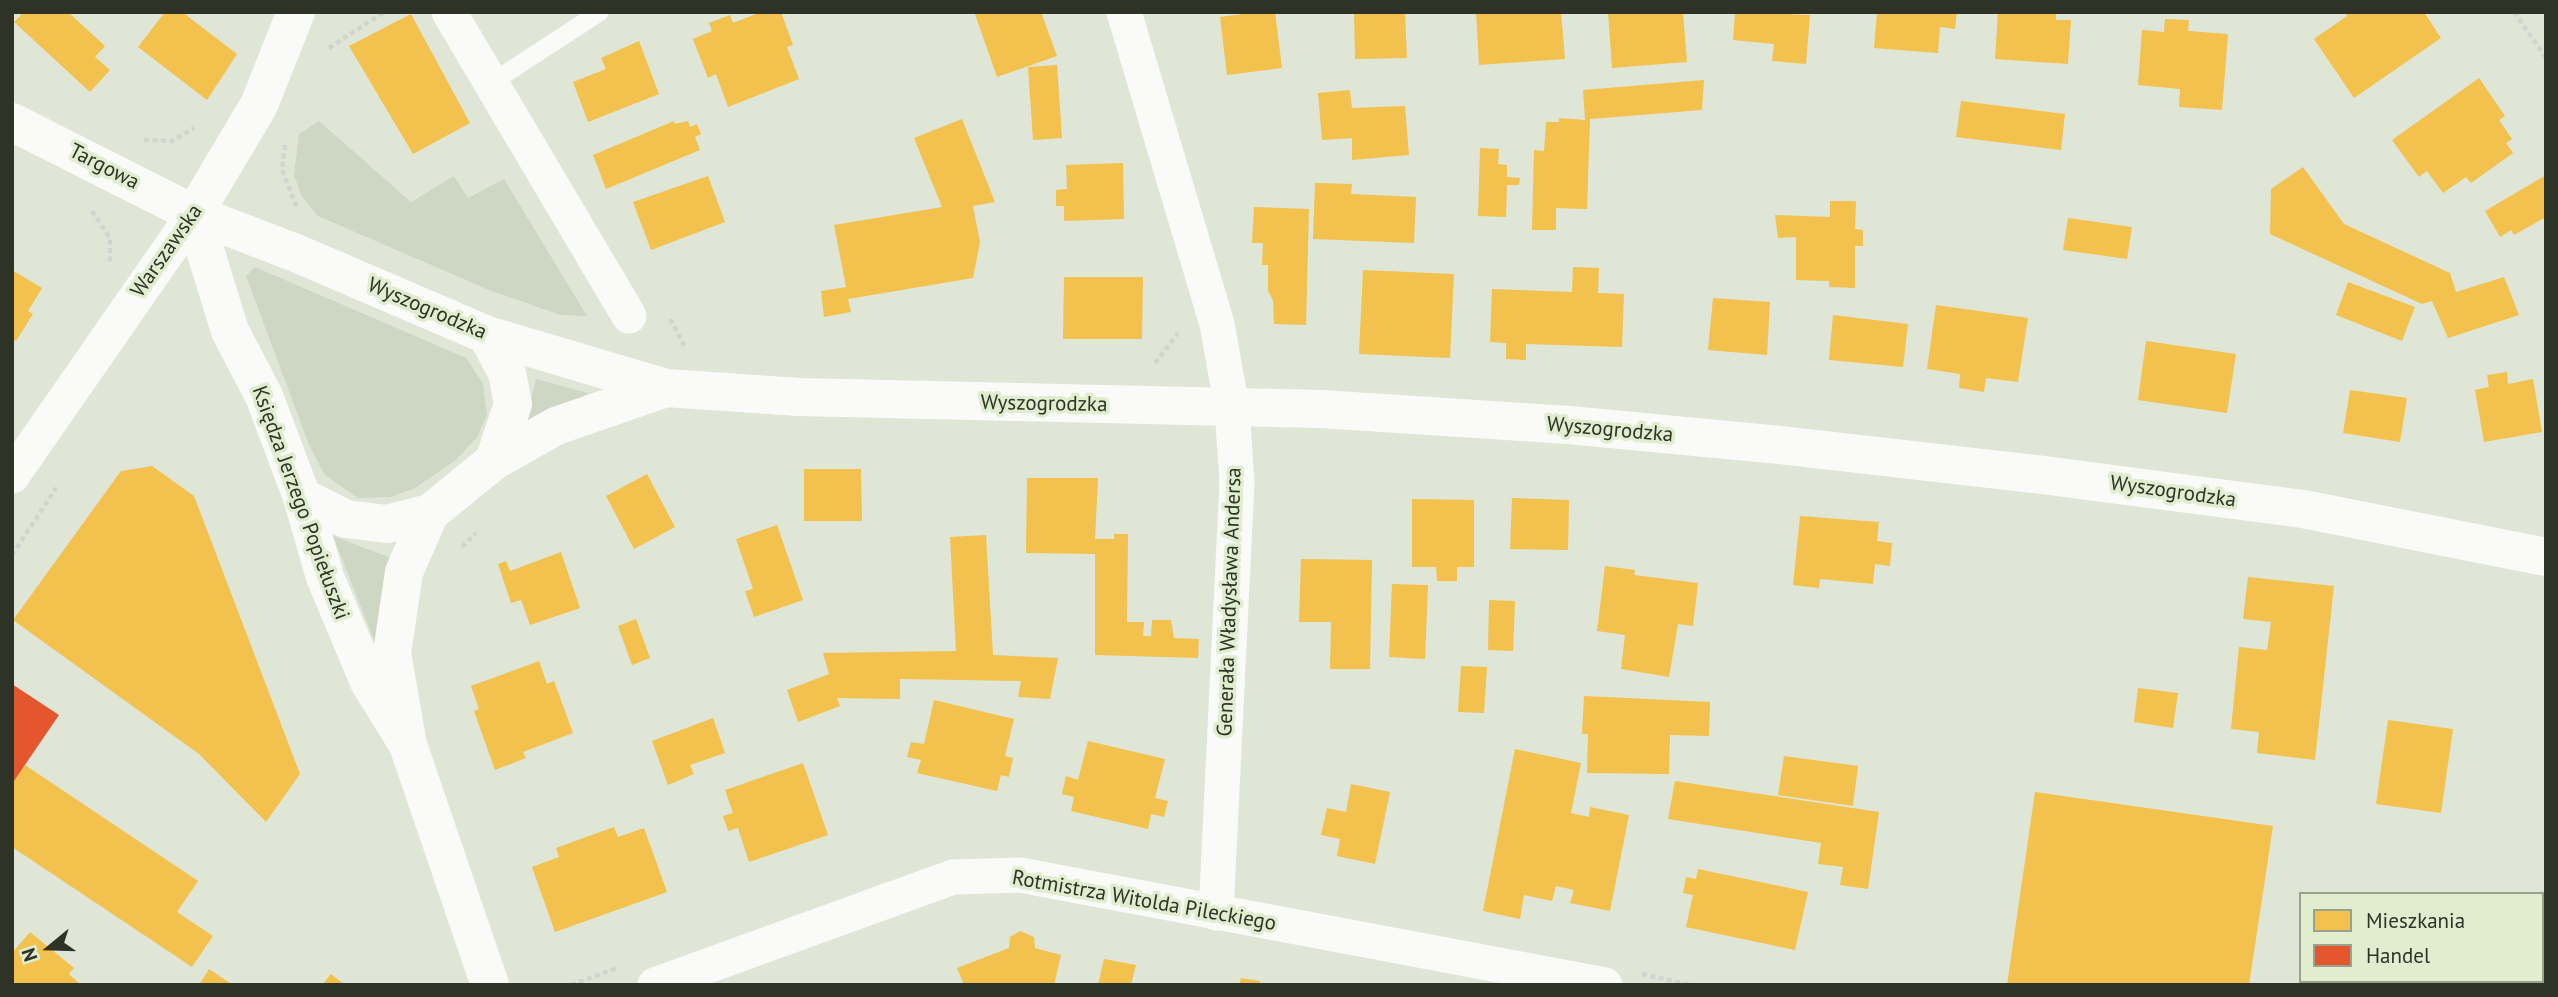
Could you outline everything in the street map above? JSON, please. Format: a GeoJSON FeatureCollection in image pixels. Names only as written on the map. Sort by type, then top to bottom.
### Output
{"type":"FeatureCollection","features":[{"type":"Feature","properties":{"kind":"main road","name":"Warszawska"},"geometry":{"type":"LineString","coordinates":[[194,214],[259,105],[296,12]]}},
{"type":"Feature","properties":{"kind":"main road","name":"Targowa"},"geometry":{"type":"LineString","coordinates":[[12,122],[194,214]]}},
{"type":"Feature","properties":{"kind":"main road","name":"Wyszogrodzka"},"geometry":{"type":"LineString","coordinates":[[194,214],[296,253],[486,335],[666,388],[799,397],[1321,409],[1569,425],[1794,446],[2304,509],[2546,557]]}},
{"type":"Feature","properties":{"kind":"main road","name":"Księdza Jerzego Popiełuszki"},"geometry":{"type":"LineString","coordinates":[[194,214],[230,331],[264,396],[302,497],[325,577],[369,682],[408,745]]}},
{"type":"Feature","properties":{"kind":"main road"},"geometry":{"type":"LineString","coordinates":[[486,335],[507,373],[513,404],[494,461]]}},
{"type":"Feature","properties":{"kind":"main road","name":"Wyszogrodzka"},"geometry":{"type":"LineString","coordinates":[[430,513],[494,461],[556,426],[666,388]]}},
{"type":"Feature","properties":{"kind":"main road"},"geometry":{"type":"LineString","coordinates":[[302,497],[346,519],[387,524],[430,513]]}},
{"type":"Feature","properties":{"kind":"main road","name":"Księdza Jerzego Popiełuszki"},"geometry":{"type":"LineString","coordinates":[[430,513],[404,572],[392,653],[408,745],[490,985]]}},
{"type":"Feature","properties":{"kind":"street"},"geometry":{"type":"LineString","coordinates":[[449,12],[629,316]]}},
{"type":"Feature","properties":{"kind":"street","name":"Generała Władysława Andersa"},"geometry":{"type":"LineString","coordinates":[[1124,12],[1217,324],[1232,408],[1237,482],[1216,913]]}},
{"type":"Feature","properties":{"kind":"street","name":"Warszawska"},"geometry":{"type":"LineString","coordinates":[[12,476],[194,214]]}},
{"type":"Feature","properties":{"kind":"street","name":"Rotmistrza Witolda Pileckiego"},"geometry":{"type":"LineString","coordinates":[[655,985],[953,877],[1020,875],[1605,985]]}},
{"type":"Feature","properties":{"kind":"lane"},"geometry":{"type":"LineString","coordinates":[[491,83],[600,12]]}},
{"type":"Feature","properties":{"kind":"path"},"geometry":{"type":"LineString","coordinates":[[325,58],[330,46],[384,12]]}},
{"type":"Feature","properties":{"kind":"path"},"geometry":{"type":"LineString","coordinates":[[2514,12],[2546,58]]}},
{"type":"Feature","properties":{"kind":"path"},"geometry":{"type":"LineString","coordinates":[[141,139],[172,141],[194,128],[201,119]]}},
{"type":"Feature","properties":{"kind":"path"},"geometry":{"type":"LineString","coordinates":[[291,134],[285,146],[282,170],[295,203],[309,218]]}},
{"type":"Feature","properties":{"kind":"path"},"geometry":{"type":"LineString","coordinates":[[84,203],[100,220],[110,238],[111,261],[107,274]]}},
{"type":"Feature","properties":{"kind":"path"},"geometry":{"type":"LineString","coordinates":[[1153,366],[1181,329],[1217,324]]}},
{"type":"Feature","properties":{"kind":"path"},"geometry":{"type":"LineString","coordinates":[[674,345],[699,348]]}},
{"type":"Feature","properties":{"kind":"path"},"geometry":{"type":"LineString","coordinates":[[459,550],[478,532]]}},
{"type":"Feature","properties":{"kind":"path"},"geometry":{"type":"LineString","coordinates":[[571,985],[623,966]]}},
{"type":"Feature","properties":{"kind":"path"},"geometry":{"type":"LineString","coordinates":[[1638,973],[1690,985]]}},
{"type":"Feature","properties":{"kind":"green space"},"geometry":{"type":"Polygon","coordinates":[[[319,121],[411,202],[454,176],[468,198],[504,179],[587,316],[561,315],[489,290],[318,216],[301,195],[294,175],[299,134],[319,121]]]}},
{"type":"Feature","properties":{"kind":"green space"},"geometry":{"type":"Polygon","coordinates":[[[255,267],[466,358],[483,384],[487,415],[477,437],[456,460],[415,488],[391,497],[358,498],[325,475],[309,445],[246,276],[255,267]]]}},
{"type":"Feature","properties":{"kind":"green space"},"geometry":{"type":"Polygon","coordinates":[[[536,379],[588,393],[523,432],[536,379]]]}},
{"type":"Feature","properties":{"kind":"green space"},"geometry":{"type":"Polygon","coordinates":[[[333,536],[394,559],[378,650],[333,536]]]}},
{"type":"Feature","properties":{"kind":"building: Mieszkania"},"geometry":{"type":"Polygon","coordinates":[[[19,12],[68,12],[105,46],[95,57],[110,70],[90,92],[14,22],[21,15],[19,12]]]}},
{"type":"Feature","properties":{"kind":"building: Mieszkania"},"geometry":{"type":"Polygon","coordinates":[[[165,12],[182,12],[237,54],[207,100],[138,47],[165,12]]]}},
{"type":"Feature","properties":{"kind":"building: Mieszkania"},"geometry":{"type":"Polygon","coordinates":[[[761,12],[781,12],[793,45],[787,47],[799,79],[728,107],[716,74],[708,78],[693,39],[712,31],[709,23],[730,15],[733,23],[761,12]]]}},
{"type":"Feature","properties":{"kind":"building: Mieszkania"},"geometry":{"type":"Polygon","coordinates":[[[1041,12],[1057,56],[997,77],[975,14],[1041,12]]]}},
{"type":"Feature","properties":{"kind":"building: Mieszkania"},"geometry":{"type":"Polygon","coordinates":[[[1275,12],[1282,68],[1227,75],[1220,17],[1275,12]]]}},
{"type":"Feature","properties":{"kind":"building: Mieszkania"},"geometry":{"type":"Polygon","coordinates":[[[1354,12],[1405,12],[1407,58],[1355,59],[1354,12]]]}},
{"type":"Feature","properties":{"kind":"building: Mieszkania"},"geometry":{"type":"Polygon","coordinates":[[[1476,12],[1561,12],[1565,59],[1479,65],[1476,12]]]}},
{"type":"Feature","properties":{"kind":"building: Mieszkania"},"geometry":{"type":"Polygon","coordinates":[[[1608,12],[1683,12],[1687,62],[1612,68],[1608,12]]]}},
{"type":"Feature","properties":{"kind":"building: Mieszkania"},"geometry":{"type":"Polygon","coordinates":[[[1735,12],[1810,15],[1806,64],[1772,61],[1774,44],[1733,40],[1735,12]]]}},
{"type":"Feature","properties":{"kind":"building: Mieszkania"},"geometry":{"type":"Polygon","coordinates":[[[1877,12],[1957,12],[1955,29],[1940,27],[1938,53],[1874,48],[1877,12]]]}},
{"type":"Feature","properties":{"kind":"building: Mieszkania"},"geometry":{"type":"Polygon","coordinates":[[[1998,12],[2056,12],[2056,20],[2071,20],[2068,64],[1995,59],[1998,12]]]}},
{"type":"Feature","properties":{"kind":"building: Mieszkania"},"geometry":{"type":"Polygon","coordinates":[[[2345,12],[2424,12],[2441,38],[2354,98],[2314,39],[2347,16],[2345,12]]]}},
{"type":"Feature","properties":{"kind":"building: Mieszkania"},"geometry":{"type":"Polygon","coordinates":[[[411,14],[470,123],[413,154],[349,46],[411,14]]]}},
{"type":"Feature","properties":{"kind":"building: Mieszkania"},"geometry":{"type":"Polygon","coordinates":[[[2165,19],[2189,20],[2188,31],[2228,34],[2222,110],[2179,107],[2180,89],[2138,85],[2142,30],[2164,32],[2165,19]]]}},
{"type":"Feature","properties":{"kind":"building: Mieszkania"},"geometry":{"type":"Polygon","coordinates":[[[639,41],[659,94],[588,122],[573,82],[606,69],[601,58],[639,41]]]}},
{"type":"Feature","properties":{"kind":"building: Mieszkania"},"geometry":{"type":"Polygon","coordinates":[[[1057,65],[1062,138],[1033,140],[1028,67],[1057,65]]]}},
{"type":"Feature","properties":{"kind":"building: Mieszkania"},"geometry":{"type":"Polygon","coordinates":[[[2479,78],[2505,116],[2499,120],[2512,139],[2506,143],[2513,153],[2471,183],[2466,177],[2443,193],[2427,171],[2419,177],[2392,140],[2479,78]]]}},
{"type":"Feature","properties":{"kind":"building: Mieszkania"},"geometry":{"type":"Polygon","coordinates":[[[1704,80],[1702,110],[1590,119],[1587,209],[1556,208],[1556,230],[1532,230],[1534,150],[1544,151],[1546,122],[1559,122],[1559,118],[1585,120],[1583,90],[1704,80]]]}},
{"type":"Feature","properties":{"kind":"building: Mieszkania"},"geometry":{"type":"Polygon","coordinates":[[[1350,90],[1352,108],[1405,106],[1409,155],[1352,160],[1352,138],[1322,140],[1318,93],[1350,90]]]}},
{"type":"Feature","properties":{"kind":"building: Mieszkania"},"geometry":{"type":"Polygon","coordinates":[[[1961,101],[2065,114],[2061,150],[1956,137],[1961,101]]]}},
{"type":"Feature","properties":{"kind":"building: Mieszkania"},"geometry":{"type":"Polygon","coordinates":[[[962,119],[995,202],[973,206],[980,242],[973,278],[848,299],[851,312],[824,317],[821,291],[846,287],[834,225],[942,207],[914,138],[962,119]]]}},
{"type":"Feature","properties":{"kind":"building: Mieszkania"},"geometry":{"type":"Polygon","coordinates":[[[674,121],[675,124],[688,121],[690,127],[697,124],[701,134],[695,137],[700,150],[606,189],[593,155],[674,121]]]}},
{"type":"Feature","properties":{"kind":"building: Mieszkania"},"geometry":{"type":"Polygon","coordinates":[[[1480,148],[1499,149],[1498,164],[1507,165],[1507,177],[1520,178],[1519,185],[1507,185],[1506,217],[1478,216],[1480,148]]]}},
{"type":"Feature","properties":{"kind":"building: Mieszkania"},"geometry":{"type":"Polygon","coordinates":[[[1123,163],[1124,219],[1064,221],[1064,206],[1056,206],[1056,190],[1067,189],[1066,165],[1123,163]]]}},
{"type":"Feature","properties":{"kind":"building: Mieszkania"},"geometry":{"type":"Polygon","coordinates":[[[2303,167],[2344,224],[2450,273],[2456,292],[2504,277],[2519,315],[2448,338],[2432,301],[2422,304],[2270,234],[2271,189],[2303,167]]]}},
{"type":"Feature","properties":{"kind":"building: Mieszkania"},"geometry":{"type":"Polygon","coordinates":[[[2546,175],[2546,217],[2514,235],[2511,230],[2500,237],[2485,211],[2546,175]]]}},
{"type":"Feature","properties":{"kind":"building: Mieszkania"},"geometry":{"type":"Polygon","coordinates":[[[708,176],[725,222],[651,250],[633,202],[708,176]]]}},
{"type":"Feature","properties":{"kind":"building: Mieszkania"},"geometry":{"type":"Polygon","coordinates":[[[1315,183],[1352,184],[1351,194],[1416,197],[1414,243],[1313,239],[1315,183]]]}},
{"type":"Feature","properties":{"kind":"building: Mieszkania"},"geometry":{"type":"Polygon","coordinates":[[[1830,201],[1856,201],[1855,229],[1863,230],[1863,246],[1855,246],[1855,288],[1829,287],[1829,281],[1796,280],[1796,237],[1778,238],[1775,215],[1830,217],[1830,201]]]}},
{"type":"Feature","properties":{"kind":"building: Mieszkania"},"geometry":{"type":"Polygon","coordinates":[[[1254,207],[1309,209],[1306,325],[1274,324],[1273,300],[1268,291],[1268,265],[1262,265],[1263,243],[1252,243],[1254,207]]]}},
{"type":"Feature","properties":{"kind":"building: Mieszkania"},"geometry":{"type":"Polygon","coordinates":[[[2068,218],[2132,227],[2127,259],[2063,250],[2068,218]]]}},
{"type":"Feature","properties":{"kind":"building: Mieszkania"},"geometry":{"type":"Polygon","coordinates":[[[1573,267],[1599,268],[1598,293],[1624,294],[1622,347],[1526,344],[1526,360],[1506,359],[1506,343],[1490,342],[1492,289],[1572,292],[1573,267]]]}},
{"type":"Feature","properties":{"kind":"building: Mieszkania"},"geometry":{"type":"Polygon","coordinates":[[[12,270],[42,288],[28,311],[33,314],[16,341],[12,339],[12,270]]]}},
{"type":"Feature","properties":{"kind":"building: Mieszkania"},"geometry":{"type":"Polygon","coordinates":[[[1363,270],[1454,274],[1450,358],[1359,354],[1363,270]]]}},
{"type":"Feature","properties":{"kind":"building: Mieszkania"},"geometry":{"type":"Polygon","coordinates":[[[1064,277],[1143,277],[1142,339],[1063,339],[1064,277]]]}},
{"type":"Feature","properties":{"kind":"building: Mieszkania"},"geometry":{"type":"Polygon","coordinates":[[[2348,282],[2415,307],[2402,341],[2336,315],[2348,282]]]}},
{"type":"Feature","properties":{"kind":"building: Mieszkania"},"geometry":{"type":"Polygon","coordinates":[[[1713,298],[1770,302],[1767,355],[1708,350],[1713,298]]]}},
{"type":"Feature","properties":{"kind":"building: Mieszkania"},"geometry":{"type":"Polygon","coordinates":[[[1936,305],[2028,318],[2018,382],[1986,378],[1984,392],[1959,388],[1960,374],[1927,369],[1936,305]]]}},
{"type":"Feature","properties":{"kind":"building: Mieszkania"},"geometry":{"type":"Polygon","coordinates":[[[1833,315],[1908,324],[1903,367],[1829,360],[1833,315]]]}},
{"type":"Feature","properties":{"kind":"building: Mieszkania"},"geometry":{"type":"Polygon","coordinates":[[[2146,341],[2236,354],[2227,413],[2138,400],[2146,341]]]}},
{"type":"Feature","properties":{"kind":"building: Mieszkania"},"geometry":{"type":"Polygon","coordinates":[[[2507,372],[2508,384],[2533,379],[2542,432],[2484,442],[2475,390],[2489,387],[2487,375],[2507,372]]]}},
{"type":"Feature","properties":{"kind":"building: Mieszkania"},"geometry":{"type":"Polygon","coordinates":[[[2350,390],[2407,398],[2400,442],[2343,433],[2350,390]]]}},
{"type":"Feature","properties":{"kind":"building: Mieszkania"},"geometry":{"type":"Polygon","coordinates":[[[152,466],[194,496],[300,774],[266,822],[199,754],[13,620],[121,471],[152,466]]]}},
{"type":"Feature","properties":{"kind":"building: Mieszkania"},"geometry":{"type":"Polygon","coordinates":[[[804,469],[861,469],[862,521],[804,521],[804,469]]]}},
{"type":"Feature","properties":{"kind":"building: Mieszkania"},"geometry":{"type":"Polygon","coordinates":[[[647,474],[675,527],[634,549],[606,496],[647,474]]]}},
{"type":"Feature","properties":{"kind":"building: Mieszkania"},"geometry":{"type":"Polygon","coordinates":[[[1027,478],[1098,478],[1095,539],[1114,539],[1114,534],[1128,534],[1127,622],[1144,622],[1143,636],[1151,636],[1152,620],[1171,620],[1174,638],[1199,639],[1198,658],[1095,655],[1095,554],[1026,553],[1027,478]]]}},
{"type":"Feature","properties":{"kind":"building: Mieszkania"},"geometry":{"type":"Polygon","coordinates":[[[1512,498],[1569,500],[1568,550],[1510,549],[1512,498]]]}},
{"type":"Feature","properties":{"kind":"building: Mieszkania"},"geometry":{"type":"Polygon","coordinates":[[[1412,499],[1474,500],[1474,567],[1457,567],[1457,581],[1437,581],[1436,567],[1412,567],[1412,499]]]}},
{"type":"Feature","properties":{"kind":"building: Mieszkania"},"geometry":{"type":"Polygon","coordinates":[[[1800,516],[1879,522],[1877,541],[1892,543],[1890,566],[1875,564],[1873,584],[1820,579],[1819,588],[1793,585],[1800,516]]]}},
{"type":"Feature","properties":{"kind":"building: Mieszkania"},"geometry":{"type":"Polygon","coordinates":[[[777,525],[803,600],[754,617],[745,591],[753,589],[736,539],[777,525]]]}},
{"type":"Feature","properties":{"kind":"building: Mieszkania"},"geometry":{"type":"Polygon","coordinates":[[[986,535],[993,655],[1058,658],[1050,699],[1018,697],[1021,681],[900,679],[900,699],[837,698],[840,706],[798,722],[787,690],[829,674],[823,653],[956,651],[950,537],[986,535]]]}},
{"type":"Feature","properties":{"kind":"building: Mieszkania"},"geometry":{"type":"Polygon","coordinates":[[[561,552],[580,608],[530,625],[521,600],[511,603],[498,564],[506,561],[510,571],[561,552]]]}},
{"type":"Feature","properties":{"kind":"building: Mieszkania"},"geometry":{"type":"Polygon","coordinates":[[[1301,559],[1372,560],[1370,669],[1330,669],[1331,622],[1299,622],[1301,559]]]}},
{"type":"Feature","properties":{"kind":"building: Mieszkania"},"geometry":{"type":"Polygon","coordinates":[[[1605,566],[1635,570],[1634,575],[1698,583],[1693,626],[1678,624],[1669,677],[1621,669],[1625,635],[1597,631],[1605,566]]]}},
{"type":"Feature","properties":{"kind":"building: Mieszkania"},"geometry":{"type":"Polygon","coordinates":[[[2248,577],[2334,586],[2315,760],[2257,753],[2259,732],[2231,729],[2239,647],[2267,650],[2271,622],[2243,619],[2248,577]]]}},
{"type":"Feature","properties":{"kind":"building: Mieszkania"},"geometry":{"type":"Polygon","coordinates":[[[1392,584],[1428,585],[1425,659],[1389,657],[1392,584]]]}},
{"type":"Feature","properties":{"kind":"building: Mieszkania"},"geometry":{"type":"Polygon","coordinates":[[[1489,600],[1515,601],[1513,651],[1488,650],[1489,600]]]}},
{"type":"Feature","properties":{"kind":"building: Mieszkania"},"geometry":{"type":"Polygon","coordinates":[[[636,619],[650,658],[632,665],[618,626],[636,619]]]}},
{"type":"Feature","properties":{"kind":"building: Mieszkania"},"geometry":{"type":"Polygon","coordinates":[[[539,661],[547,684],[554,681],[573,733],[523,752],[526,758],[495,770],[474,711],[479,709],[471,686],[539,661]]]}},
{"type":"Feature","properties":{"kind":"building: Mieszkania"},"geometry":{"type":"Polygon","coordinates":[[[1461,666],[1487,667],[1484,713],[1458,712],[1461,666]]]}},
{"type":"Feature","properties":{"kind":"building: Mieszkania"},"geometry":{"type":"Polygon","coordinates":[[[2138,688],[2178,693],[2173,728],[2134,722],[2138,688]]]}},
{"type":"Feature","properties":{"kind":"building: Mieszkania"},"geometry":{"type":"Polygon","coordinates":[[[1584,696],[1710,702],[1709,736],[1670,735],[1669,774],[1587,773],[1588,734],[1582,734],[1584,696]]]}},
{"type":"Feature","properties":{"kind":"building: Mieszkania"},"geometry":{"type":"Polygon","coordinates":[[[934,700],[1014,719],[1005,756],[1013,758],[1009,777],[1001,775],[997,791],[917,773],[921,760],[907,757],[911,742],[924,744],[934,700]]]}},
{"type":"Feature","properties":{"kind":"building: Mieszkania"},"geometry":{"type":"Polygon","coordinates":[[[713,718],[725,753],[690,765],[694,774],[668,785],[652,741],[713,718]]]}},
{"type":"Feature","properties":{"kind":"building: Mieszkania"},"geometry":{"type":"Polygon","coordinates":[[[2388,720],[2453,729],[2441,813],[2376,804],[2388,720]]]}},
{"type":"Feature","properties":{"kind":"building: Mieszkania"},"geometry":{"type":"Polygon","coordinates":[[[1088,741],[1165,759],[1155,798],[1168,801],[1164,817],[1151,814],[1148,829],[1071,811],[1074,797],[1062,794],[1066,776],[1078,780],[1088,741]]]}},
{"type":"Feature","properties":{"kind":"building: Mieszkania"},"geometry":{"type":"Polygon","coordinates":[[[1515,749],[1581,763],[1571,813],[1589,817],[1590,807],[1629,815],[1610,911],[1570,903],[1574,890],[1556,886],[1552,901],[1524,895],[1520,919],[1483,911],[1515,749]]]}},
{"type":"Feature","properties":{"kind":"building: Mieszkania"},"geometry":{"type":"Polygon","coordinates":[[[1784,756],[1858,766],[1853,806],[1778,795],[1784,756]]]}},
{"type":"Feature","properties":{"kind":"building: Mieszkania"},"geometry":{"type":"Polygon","coordinates":[[[803,763],[828,835],[749,862],[738,828],[728,831],[723,816],[733,813],[725,790],[803,763]]]}},
{"type":"Feature","properties":{"kind":"building: Mieszkania"},"geometry":{"type":"Polygon","coordinates":[[[25,765],[198,881],[177,912],[213,936],[192,967],[12,847],[12,784],[25,765]]]}},
{"type":"Feature","properties":{"kind":"building: Mieszkania"},"geometry":{"type":"Polygon","coordinates":[[[1675,781],[1879,812],[1868,889],[1840,885],[1843,867],[1818,864],[1821,843],[1668,819],[1675,781]]]}},
{"type":"Feature","properties":{"kind":"building: Mieszkania"},"geometry":{"type":"Polygon","coordinates":[[[1351,784],[1390,792],[1375,864],[1337,856],[1340,839],[1321,835],[1327,808],[1346,812],[1351,784]]]}},
{"type":"Feature","properties":{"kind":"building: Mieszkania"},"geometry":{"type":"Polygon","coordinates":[[[2035,792],[2273,826],[2249,985],[2007,985],[2035,792]]]}},
{"type":"Feature","properties":{"kind":"building: Mieszkania"},"geometry":{"type":"Polygon","coordinates":[[[614,827],[618,837],[644,828],[667,892],[555,932],[532,867],[559,857],[556,848],[614,827]]]}},
{"type":"Feature","properties":{"kind":"building: Mieszkania"},"geometry":{"type":"Polygon","coordinates":[[[1698,869],[1808,892],[1795,950],[1686,927],[1693,895],[1683,893],[1686,877],[1696,879],[1698,869]]]}},
{"type":"Feature","properties":{"kind":"building: Mieszkania"},"geometry":{"type":"Polygon","coordinates":[[[1020,931],[1034,937],[1035,948],[1061,955],[1054,985],[964,985],[957,968],[1009,948],[1010,937],[1020,931]]]}},
{"type":"Feature","properties":{"kind":"building: Mieszkania"},"geometry":{"type":"Polygon","coordinates":[[[30,932],[74,968],[69,974],[81,985],[12,985],[12,953],[30,932]]]}},
{"type":"Feature","properties":{"kind":"building: Mieszkania"},"geometry":{"type":"Polygon","coordinates":[[[1104,959],[1136,965],[1131,985],[1098,985],[1104,959]]]}},
{"type":"Feature","properties":{"kind":"building: Mieszkania"},"geometry":{"type":"Polygon","coordinates":[[[209,969],[233,985],[199,985],[209,969]]]}},
{"type":"Feature","properties":{"kind":"building: Mieszkania"},"geometry":{"type":"Polygon","coordinates":[[[331,974],[345,985],[322,985],[331,974]]]}},
{"type":"Feature","properties":{"kind":"building: Mieszkania"},"geometry":{"type":"Polygon","coordinates":[[[1241,978],[1260,981],[1259,985],[1239,985],[1241,978]]]}},
{"type":"Feature","properties":{"kind":"building: Handel"},"geometry":{"type":"Polygon","coordinates":[[[12,684],[59,715],[12,784],[12,684]]]}}]}
